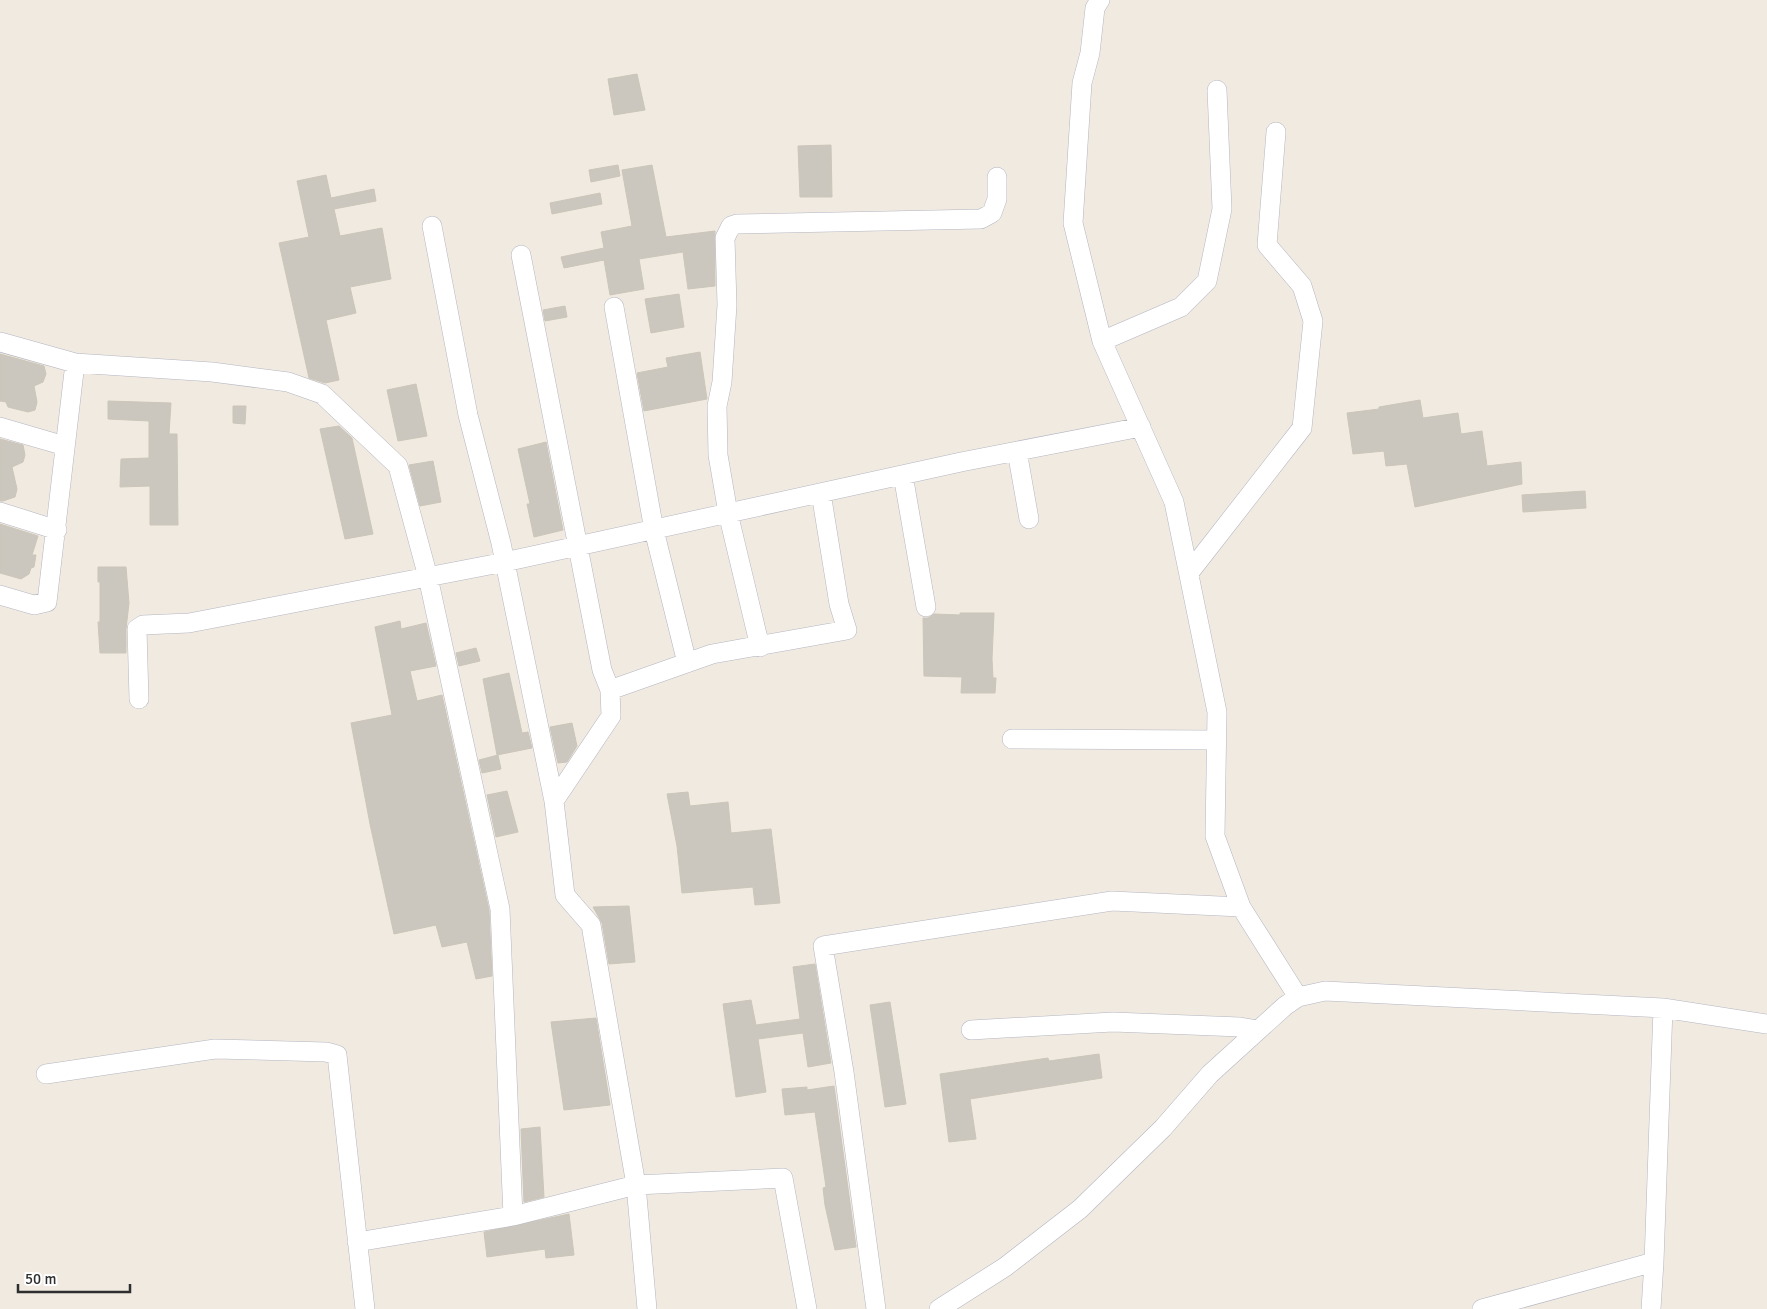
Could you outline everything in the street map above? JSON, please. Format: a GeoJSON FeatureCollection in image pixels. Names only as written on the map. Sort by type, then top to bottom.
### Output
{"type":"FeatureCollection","features":[{"type":"Feature","properties":{"kind":"street"},"geometry":{"type":"LineString","coordinates":[[1100,0],[1095,8],[1090,53],[1082,83],[1073,224],[1102,340],[1174,502],[1217,712],[1215,836],[1241,907],[1298,997]]}},
{"type":"Feature","properties":{"kind":"street"},"geometry":{"type":"LineString","coordinates":[[1102,340],[1181,307],[1207,281],[1222,209],[1217,90]]}},
{"type":"Feature","properties":{"kind":"street"},"geometry":{"type":"LineString","coordinates":[[1189,573],[1302,428],[1313,321],[1302,286],[1267,245],[1276,132]]}},
{"type":"Feature","properties":{"kind":"street"},"geometry":{"type":"LineString","coordinates":[[760,647],[728,513],[716,425],[725,345],[725,238],[727,232],[737,224],[981,219],[992,213],[994,208],[998,176]]}},
{"type":"Feature","properties":{"kind":"street"},"geometry":{"type":"LineString","coordinates":[[432,226],[468,415],[505,562],[554,801],[565,894],[591,925],[636,1186],[648,1309]]}},
{"type":"Feature","properties":{"kind":"street"},"geometry":{"type":"LineString","coordinates":[[521,255],[602,670],[610,690],[611,716],[554,801]]}},
{"type":"Feature","properties":{"kind":"street"},"geometry":{"type":"LineString","coordinates":[[614,307],[654,530],[687,663]]}},
{"type":"Feature","properties":{"kind":"street"},"geometry":{"type":"LineString","coordinates":[[0,342],[74,363],[212,372],[288,382],[322,394],[398,466],[428,577],[500,909],[513,1216]]}},
{"type":"Feature","properties":{"kind":"street"},"geometry":{"type":"LineString","coordinates":[[0,596],[34,605],[47,602],[57,530],[64,446],[74,363]]}},
{"type":"Feature","properties":{"kind":"street"},"geometry":{"type":"LineString","coordinates":[[0,427],[64,446]]}},
{"type":"Feature","properties":{"kind":"street"},"geometry":{"type":"LineString","coordinates":[[139,699],[137,629],[143,625],[189,623],[505,562],[903,475],[1140,427]]}},
{"type":"Feature","properties":{"kind":"street"},"geometry":{"type":"LineString","coordinates":[[1017,451],[1029,519]]}},
{"type":"Feature","properties":{"kind":"street"},"geometry":{"type":"LineString","coordinates":[[903,475],[926,607]]}},
{"type":"Feature","properties":{"kind":"street"},"geometry":{"type":"LineString","coordinates":[[610,690],[712,654],[760,647],[847,630],[840,604],[821,493]]}},
{"type":"Feature","properties":{"kind":"street"},"geometry":{"type":"LineString","coordinates":[[0,512],[57,530]]}},
{"type":"Feature","properties":{"kind":"street"},"geometry":{"type":"LineString","coordinates":[[1012,738],[1216,740]]}},
{"type":"Feature","properties":{"kind":"street"},"geometry":{"type":"LineString","coordinates":[[876,1309],[844,1072],[823,946],[1112,901],[1241,907]]}},
{"type":"Feature","properties":{"kind":"street"},"geometry":{"type":"LineString","coordinates":[[938,1309],[1005,1267],[1080,1209],[1163,1128],[1210,1074],[1258,1030],[1298,997],[1311,993],[1344,992],[1663,1008],[1767,1024]]}},
{"type":"Feature","properties":{"kind":"street"},"geometry":{"type":"LineString","coordinates":[[1651,1309],[1663,1008]]}},
{"type":"Feature","properties":{"kind":"street"},"geometry":{"type":"LineString","coordinates":[[971,1030],[1113,1022],[1240,1027],[1258,1030]]}},
{"type":"Feature","properties":{"kind":"street"},"geometry":{"type":"LineString","coordinates":[[46,1074],[215,1049],[326,1052],[337,1055],[365,1309]]}},
{"type":"Feature","properties":{"kind":"street"},"geometry":{"type":"LineString","coordinates":[[357,1242],[513,1216],[636,1186],[783,1178],[806,1309]]}},
{"type":"Feature","properties":{"kind":"street"},"geometry":{"type":"LineString","coordinates":[[1482,1309],[1654,1262]]}},
{"type":"Feature","properties":{"kind":"building"},"geometry":{"type":"Polygon","coordinates":[[[637,74],[645,110],[614,115],[608,79],[637,74]]]}},
{"type":"Feature","properties":{"kind":"building"},"geometry":{"type":"Polygon","coordinates":[[[831,145],[832,197],[800,197],[798,146],[831,145]]]}},
{"type":"Feature","properties":{"kind":"building"},"geometry":{"type":"Polygon","coordinates":[[[618,165],[620,176],[591,182],[589,170],[618,165]]]}},
{"type":"Feature","properties":{"kind":"building"},"geometry":{"type":"Polygon","coordinates":[[[652,165],[666,237],[715,231],[715,286],[688,289],[683,252],[639,259],[644,289],[610,295],[604,260],[564,268],[561,257],[604,248],[601,232],[632,226],[622,170],[652,165]]]}},
{"type":"Feature","properties":{"kind":"building"},"geometry":{"type":"Polygon","coordinates":[[[326,175],[331,198],[374,189],[376,201],[334,209],[340,236],[382,228],[391,279],[350,287],[356,313],[326,320],[339,380],[325,383],[309,378],[279,243],[309,237],[297,181],[326,175]]]}},
{"type":"Feature","properties":{"kind":"building"},"geometry":{"type":"Polygon","coordinates":[[[600,193],[602,204],[552,214],[550,203],[600,193]]]}},
{"type":"Feature","properties":{"kind":"building"},"geometry":{"type":"Polygon","coordinates":[[[679,294],[684,327],[651,333],[645,299],[679,294]]]}},
{"type":"Feature","properties":{"kind":"building"},"geometry":{"type":"Polygon","coordinates":[[[565,306],[567,317],[545,321],[543,310],[565,306]]]}},
{"type":"Feature","properties":{"kind":"building"},"geometry":{"type":"Polygon","coordinates":[[[700,352],[707,399],[644,411],[637,373],[668,367],[666,358],[700,352]]]}},
{"type":"Feature","properties":{"kind":"building"},"geometry":{"type":"Polygon","coordinates":[[[0,354],[44,366],[46,374],[43,382],[34,386],[37,402],[35,410],[28,412],[8,407],[6,402],[0,401],[0,354]]]}},
{"type":"Feature","properties":{"kind":"building"},"geometry":{"type":"Polygon","coordinates":[[[416,384],[427,436],[398,441],[387,390],[416,384]]]}},
{"type":"Feature","properties":{"kind":"building"},"geometry":{"type":"Polygon","coordinates":[[[1420,400],[1423,418],[1458,413],[1461,434],[1482,431],[1487,466],[1521,462],[1522,484],[1415,507],[1407,464],[1386,466],[1384,451],[1353,454],[1347,413],[1379,409],[1379,407],[1420,400]]]}},
{"type":"Feature","properties":{"kind":"building"},"geometry":{"type":"Polygon","coordinates":[[[108,401],[171,403],[169,434],[177,434],[178,525],[150,525],[150,486],[120,487],[121,459],[149,458],[149,421],[108,419],[108,401]]]}},
{"type":"Feature","properties":{"kind":"building"},"geometry":{"type":"Polygon","coordinates":[[[233,406],[246,406],[245,424],[233,423],[233,406]]]}},
{"type":"Feature","properties":{"kind":"building"},"geometry":{"type":"Polygon","coordinates":[[[339,426],[352,438],[373,534],[345,539],[320,429],[339,426]]]}},
{"type":"Feature","properties":{"kind":"building"},"geometry":{"type":"Polygon","coordinates":[[[0,439],[23,445],[25,455],[23,462],[12,467],[17,489],[15,497],[3,501],[0,501],[0,439]]]}},
{"type":"Feature","properties":{"kind":"building"},"geometry":{"type":"Polygon","coordinates":[[[546,442],[563,530],[534,537],[527,504],[530,504],[518,449],[546,442]]]}},
{"type":"Feature","properties":{"kind":"building"},"geometry":{"type":"Polygon","coordinates":[[[433,461],[441,502],[420,506],[409,465],[433,461]]]}},
{"type":"Feature","properties":{"kind":"building"},"geometry":{"type":"Polygon","coordinates":[[[1585,491],[1586,508],[1523,512],[1522,495],[1585,491]]]}},
{"type":"Feature","properties":{"kind":"building"},"geometry":{"type":"Polygon","coordinates":[[[0,524],[38,536],[32,555],[36,555],[34,567],[31,568],[29,574],[21,579],[0,573],[0,524]]]}},
{"type":"Feature","properties":{"kind":"building"},"geometry":{"type":"Polygon","coordinates":[[[98,567],[126,567],[129,603],[126,653],[100,653],[98,622],[100,622],[100,582],[98,582],[98,567]]]}},
{"type":"Feature","properties":{"kind":"building"},"geometry":{"type":"Polygon","coordinates":[[[960,613],[994,613],[992,659],[993,678],[996,678],[995,693],[961,693],[962,677],[924,676],[923,618],[928,618],[934,614],[960,615],[960,613]]]}},
{"type":"Feature","properties":{"kind":"building"},"geometry":{"type":"Polygon","coordinates":[[[400,621],[401,629],[426,623],[436,666],[410,671],[417,701],[442,695],[489,910],[492,976],[476,979],[467,942],[442,947],[436,925],[394,934],[370,824],[351,723],[392,715],[375,627],[400,621]]]}},
{"type":"Feature","properties":{"kind":"building"},"geometry":{"type":"Polygon","coordinates":[[[476,648],[480,661],[459,666],[456,653],[476,648]]]}},
{"type":"Feature","properties":{"kind":"building"},"geometry":{"type":"Polygon","coordinates":[[[509,673],[522,733],[528,732],[532,748],[497,755],[483,679],[509,673]]]}},
{"type":"Feature","properties":{"kind":"building"},"geometry":{"type":"Polygon","coordinates":[[[572,723],[577,746],[567,762],[558,763],[550,727],[572,723]]]}},
{"type":"Feature","properties":{"kind":"building"},"geometry":{"type":"Polygon","coordinates":[[[498,755],[501,769],[482,773],[479,760],[498,755]]]}},
{"type":"Feature","properties":{"kind":"building"},"geometry":{"type":"Polygon","coordinates":[[[507,791],[518,832],[496,837],[487,795],[507,791]]]}},
{"type":"Feature","properties":{"kind":"building"},"geometry":{"type":"Polygon","coordinates":[[[688,792],[690,806],[728,802],[731,833],[771,829],[780,903],[755,905],[753,887],[682,893],[677,846],[667,794],[688,792]]]}},
{"type":"Feature","properties":{"kind":"building"},"geometry":{"type":"Polygon","coordinates":[[[629,906],[635,962],[609,964],[602,923],[593,907],[629,906]]]}},
{"type":"Feature","properties":{"kind":"building"},"geometry":{"type":"Polygon","coordinates":[[[815,964],[831,1063],[808,1067],[803,1033],[758,1039],[766,1092],[736,1097],[723,1004],[751,1000],[756,1025],[800,1019],[793,967],[815,964]]]}},
{"type":"Feature","properties":{"kind":"building"},"geometry":{"type":"Polygon","coordinates":[[[890,1002],[906,1104],[885,1107],[870,1005],[890,1002]]]}},
{"type":"Feature","properties":{"kind":"building"},"geometry":{"type":"Polygon","coordinates":[[[596,1018],[610,1105],[564,1110],[551,1022],[596,1018]]]}},
{"type":"Feature","properties":{"kind":"building"},"geometry":{"type":"Polygon","coordinates":[[[1099,1054],[1102,1078],[970,1099],[976,1139],[949,1142],[940,1074],[1048,1058],[1049,1061],[1099,1054]]]}},
{"type":"Feature","properties":{"kind":"building"},"geometry":{"type":"Polygon","coordinates":[[[834,1086],[856,1247],[835,1250],[825,1205],[823,1188],[826,1187],[815,1112],[785,1115],[782,1089],[807,1087],[807,1090],[834,1086]]]}},
{"type":"Feature","properties":{"kind":"building"},"geometry":{"type":"Polygon","coordinates":[[[540,1127],[544,1197],[524,1202],[521,1129],[540,1127]]]}},
{"type":"Feature","properties":{"kind":"building"},"geometry":{"type":"Polygon","coordinates":[[[569,1214],[574,1255],[546,1258],[545,1249],[487,1257],[484,1232],[569,1214]]]}}]}
